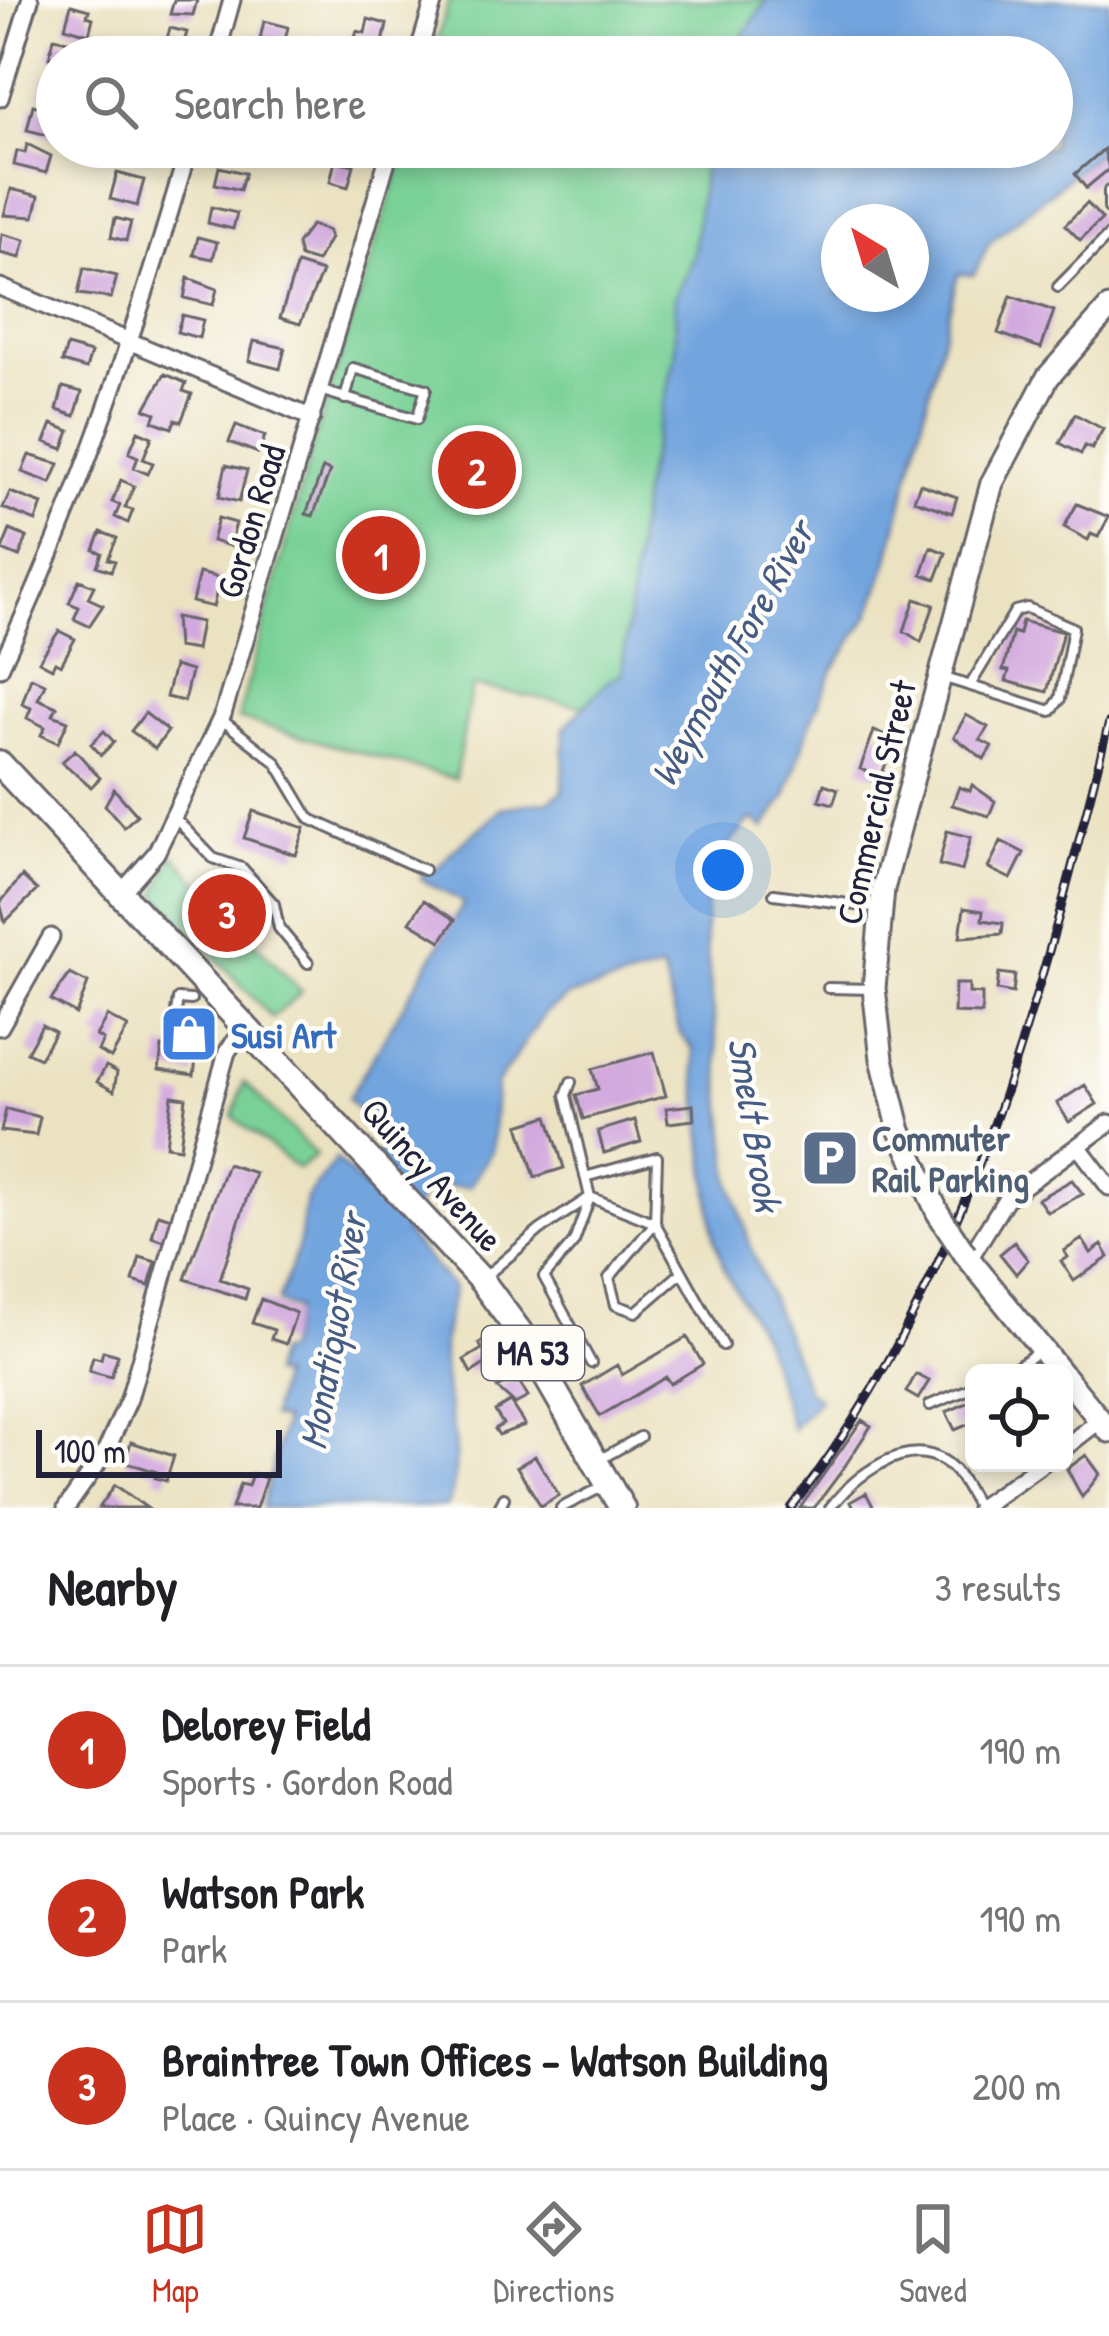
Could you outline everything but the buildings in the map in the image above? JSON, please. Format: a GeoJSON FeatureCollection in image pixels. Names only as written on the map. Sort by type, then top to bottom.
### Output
{"type":"FeatureCollection","features":[{"type":"Feature","properties":{"kind":"main road","name":"Commercial Street"},"geometry":{"type":"LineString","coordinates":[[1054,1364],[967,1256],[913,1163],[890,1095],[874,988],[879,908],[938,676],[999,465],[1048,377],[1109,308]]}},
{"type":"Feature","properties":{"kind":"main road","name":"Quincy Avenue"},"geometry":{"type":"LineString","coordinates":[[0,764],[481,1280],[524,1338],[622,1508]]}},
{"type":"Feature","properties":{"kind":"main road","name":"Commercial Street"},"geometry":{"type":"LineString","coordinates":[[1073,1387],[1104,1426]]}},
{"type":"Feature","properties":{"kind":"street"},"geometry":{"type":"LineString","coordinates":[[0,98],[30,0]]}},
{"type":"Feature","properties":{"kind":"street"},"geometry":{"type":"LineString","coordinates":[[222,36],[232,0]]}},
{"type":"Feature","properties":{"kind":"street"},"geometry":{"type":"LineString","coordinates":[[423,36],[434,0]]}},
{"type":"Feature","properties":{"kind":"street"},"geometry":{"type":"LineString","coordinates":[[0,668],[58,545],[133,340],[183,168]]}},
{"type":"Feature","properties":{"kind":"street","name":"Gordon Road"},"geometry":{"type":"LineString","coordinates":[[123,891],[147,868],[220,719],[385,168]]}},
{"type":"Feature","properties":{"kind":"street"},"geometry":{"type":"LineString","coordinates":[[0,286],[312,418]]}},
{"type":"Feature","properties":{"kind":"street"},"geometry":{"type":"LineString","coordinates":[[0,1027],[51,937]]}},
{"type":"Feature","properties":{"kind":"street"},"geometry":{"type":"LineString","coordinates":[[66,1508],[105,1453],[129,1399],[227,1052],[246,1025]]}},
{"type":"Feature","properties":{"kind":"street"},"geometry":{"type":"LineString","coordinates":[[967,1256],[999,1207],[1109,1124]]}},
{"type":"Feature","properties":{"kind":"street"},"geometry":{"type":"LineString","coordinates":[[1078,1145],[1109,1187]]}},
{"type":"Feature","properties":{"kind":"street"},"geometry":{"type":"LineString","coordinates":[[1073,1443],[1104,1426]]}},
{"type":"Feature","properties":{"kind":"street"},"geometry":{"type":"LineString","coordinates":[[979,1508],[1029,1472]]}},
{"type":"Feature","properties":{"kind":"lane"},"geometry":{"type":"LineString","coordinates":[[1109,191],[1109,208]]}},
{"type":"Feature","properties":{"kind":"lane"},"geometry":{"type":"LineString","coordinates":[[1058,287],[1109,236]]}},
{"type":"Feature","properties":{"kind":"lane"},"geometry":{"type":"LineString","coordinates":[[320,390],[345,399],[418,419],[426,389],[352,368],[345,399]]}},
{"type":"Feature","properties":{"kind":"lane"},"geometry":{"type":"LineString","coordinates":[[938,676],[1051,711],[1060,699],[1073,628],[1027,608],[1015,611],[970,684]]}},
{"type":"Feature","properties":{"kind":"lane"},"geometry":{"type":"LineString","coordinates":[[220,719],[276,762],[310,819],[424,870]]}},
{"type":"Feature","properties":{"kind":"lane"},"geometry":{"type":"LineString","coordinates":[[174,818],[214,858],[242,868],[274,904],[279,928],[308,963]]}},
{"type":"Feature","properties":{"kind":"lane"},"geometry":{"type":"LineString","coordinates":[[774,894],[879,908]]}},
{"type":"Feature","properties":{"kind":"lane"},"geometry":{"type":"LineString","coordinates":[[828,988],[874,988]]}},
{"type":"Feature","properties":{"kind":"lane"},"geometry":{"type":"LineString","coordinates":[[171,1044],[178,999],[191,1000]]}},
{"type":"Feature","properties":{"kind":"lane"},"geometry":{"type":"LineString","coordinates":[[571,1082],[566,1095],[590,1198],[574,1242],[544,1277],[591,1363]]}},
{"type":"Feature","properties":{"kind":"lane"},"geometry":{"type":"LineString","coordinates":[[585,1177],[657,1157],[655,1223],[723,1346]]}},
{"type":"Feature","properties":{"kind":"lane"},"geometry":{"type":"LineString","coordinates":[[590,1198],[655,1223]]}},
{"type":"Feature","properties":{"kind":"lane"},"geometry":{"type":"LineString","coordinates":[[481,1280],[540,1230],[590,1198]]}},
{"type":"Feature","properties":{"kind":"lane"},"geometry":{"type":"LineString","coordinates":[[655,1223],[609,1278],[610,1295],[626,1313],[636,1312],[681,1273]]}},
{"type":"Feature","properties":{"kind":"lane"},"geometry":{"type":"LineString","coordinates":[[1020,1364],[1042,1349]]}},
{"type":"Feature","properties":{"kind":"lane"},"geometry":{"type":"LineString","coordinates":[[930,1405],[965,1391]]}},
{"type":"Feature","properties":{"kind":"lane"},"geometry":{"type":"LineString","coordinates":[[561,1508],[640,1437]]}},
{"type":"Feature","properties":{"kind":"lane"},"geometry":{"type":"LineString","coordinates":[[830,1508],[868,1471],[919,1456],[948,1464],[979,1508]]}},
{"type":"Feature","properties":{"kind":"lane"},"geometry":{"type":"LineString","coordinates":[[499,1508],[504,1498]]}},
{"type":"Feature","properties":{"kind":"green space"},"geometry":{"type":"Polygon","coordinates":[[[449,0],[767,0],[743,36],[438,36],[449,0]]]}},
{"type":"Feature","properties":{"kind":"green space"},"geometry":{"type":"Polygon","coordinates":[[[399,168],[704,168],[693,260],[675,296],[676,354],[643,487],[622,674],[582,706],[472,686],[455,779],[238,719],[310,454],[399,168]]]}},
{"type":"Feature","properties":{"kind":"green space"},"geometry":{"type":"Polygon","coordinates":[[[174,855],[209,893],[188,913],[206,932],[199,939],[157,894],[174,855]]]}},
{"type":"Feature","properties":{"kind":"green space"},"geometry":{"type":"Polygon","coordinates":[[[214,935],[231,953],[250,937],[302,992],[272,1018],[204,945],[214,935]]]}},
{"type":"Feature","properties":{"kind":"green space"},"geometry":{"type":"Polygon","coordinates":[[[244,1082],[316,1155],[298,1169],[233,1117],[244,1082]]]}},
{"type":"Feature","properties":{"kind":"water"},"geometry":{"type":"Polygon","coordinates":[[[767,0],[1109,0],[1109,143],[989,243],[974,275],[958,274],[888,563],[870,614],[833,670],[786,796],[764,828],[751,819],[708,869],[705,933],[731,1182],[753,1254],[808,1391],[819,1399],[792,1429],[762,1336],[725,1271],[714,1238],[693,1049],[680,1034],[662,969],[569,996],[545,1013],[496,1085],[492,1151],[469,1187],[426,1185],[405,1233],[454,1289],[443,1346],[455,1446],[447,1506],[262,1508],[284,1420],[271,1417],[280,1376],[271,1374],[277,1352],[285,1352],[296,1309],[278,1302],[298,1248],[306,1198],[336,1159],[365,1189],[385,1139],[348,1099],[464,903],[421,879],[426,867],[439,868],[501,808],[548,801],[563,791],[564,728],[608,681],[622,674],[643,487],[676,354],[675,296],[693,259],[704,168],[1073,168],[1073,36],[743,36],[767,0]]]}},
{"type":"Feature","properties":{"kind":"railway"},"geometry":{"type":"LineString","coordinates":[[791,1508],[853,1421],[906,1329],[951,1232],[1025,1031],[1109,722]]}},
{"type":"Feature","properties":{"kind":"place","name":"Watson Park"},"geometry":{"type":"Point","coordinates":[477,470]}},
{"type":"Feature","properties":{"kind":"place","name":"Delorey Field"},"geometry":{"type":"Point","coordinates":[381,555]}},
{"type":"Feature","properties":{"kind":"place","name":"Braintree Town Offices - Watson Building"},"geometry":{"type":"Point","coordinates":[227,913]}},
{"type":"Feature","properties":{"kind":"place","name":"Susi Art"},"geometry":{"type":"Point","coordinates":[189,1034]}},
{"type":"Feature","properties":{"kind":"place","name":"Commuter Rail Parking"},"geometry":{"type":"Point","coordinates":[830,1158]}},
{"type":"Feature","properties":{"kind":"water label","name":"Weymouth Fore River"},"geometry":{"type":"Point","coordinates":[731,653]}},
{"type":"Feature","properties":{"kind":"water label","name":"Smelt Brook"},"geometry":{"type":"Point","coordinates":[756,1124]}},
{"type":"Feature","properties":{"kind":"water label","name":"Monatiquot River"},"geometry":{"type":"Point","coordinates":[332,1331]}}]}
